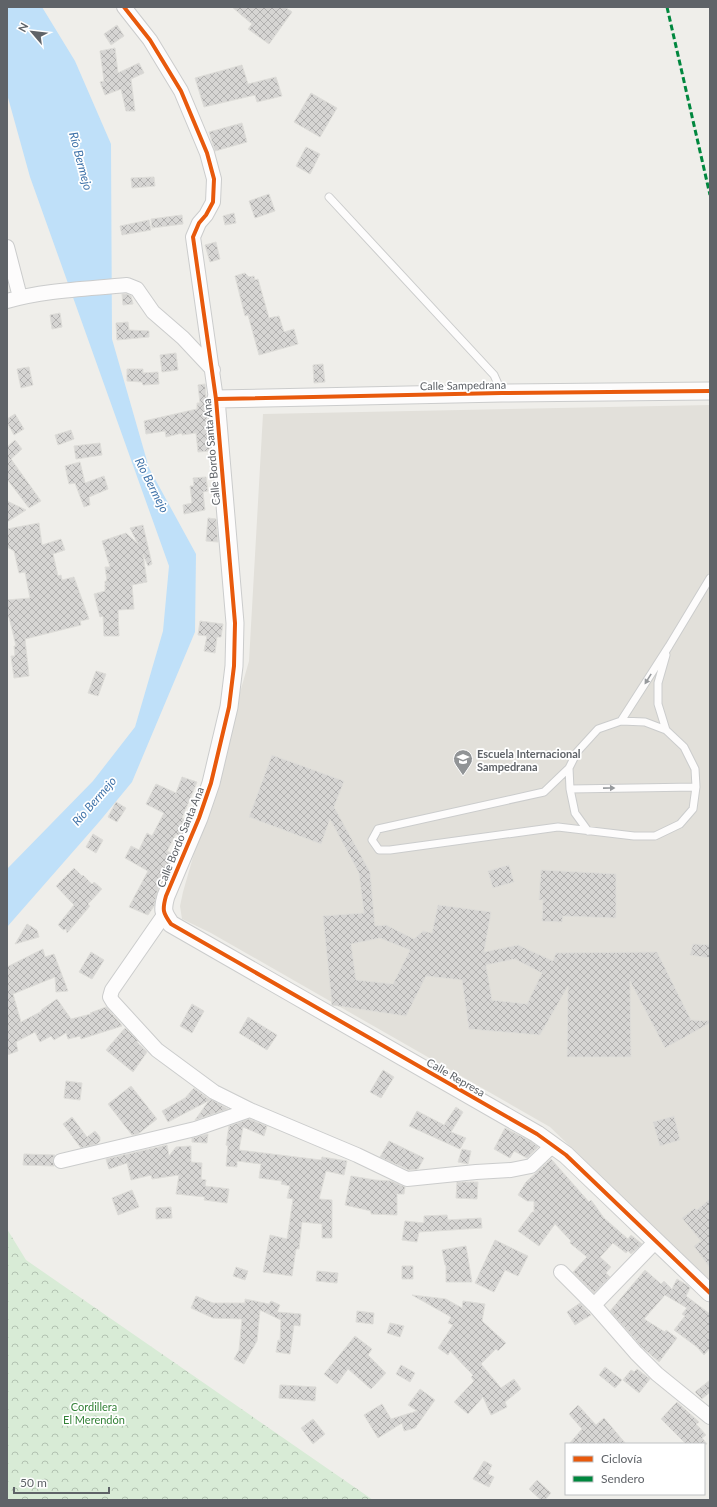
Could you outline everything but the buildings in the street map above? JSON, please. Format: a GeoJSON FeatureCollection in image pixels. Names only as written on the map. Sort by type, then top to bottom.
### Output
{"type":"FeatureCollection","features":[{"type":"Feature","properties":{"kind":"street","name":"Calle Bordo Santa Ana"},"geometry":{"type":"LineString","coordinates":[[124,7],[150,40],[181,91],[207,153],[214,179],[213,202],[193,237],[213,370],[235,624],[234,666],[229,707],[211,783],[199,818],[166,896],[163,906],[164,915]]}},
{"type":"Feature","properties":{"kind":"street"},"geometry":{"type":"LineString","coordinates":[[7,247],[13,299],[127,284],[137,289],[153,312],[183,338],[213,370]]}},
{"type":"Feature","properties":{"kind":"street","name":"Calle Sampedrana"},"geometry":{"type":"LineString","coordinates":[[216,399],[502,393],[710,391]]}},
{"type":"Feature","properties":{"kind":"street"},"geometry":{"type":"LineString","coordinates":[[164,915],[112,990],[110,997],[157,1050],[214,1092],[250,1110],[357,1155],[407,1179],[511,1170],[531,1166],[553,1145]]}},
{"type":"Feature","properties":{"kind":"street","name":"Calle Represa"},"geometry":{"type":"LineString","coordinates":[[164,915],[171,924],[537,1134],[553,1145],[566,1155],[710,1294]]}},
{"type":"Feature","properties":{"kind":"street"},"geometry":{"type":"LineString","coordinates":[[61,1161],[195,1129],[250,1110]]}},
{"type":"Feature","properties":{"kind":"street"},"geometry":{"type":"LineString","coordinates":[[594,1305],[656,1241]]}},
{"type":"Feature","properties":{"kind":"street"},"geometry":{"type":"LineString","coordinates":[[561,1272],[594,1305],[636,1353],[657,1374],[710,1417]]}},
{"type":"Feature","properties":{"kind":"lane"},"geometry":{"type":"LineString","coordinates":[[329,197],[494,375],[502,393]]}},
{"type":"Feature","properties":{"kind":"lane"},"geometry":{"type":"LineString","coordinates":[[621,721],[710,578]]}},
{"type":"Feature","properties":{"kind":"lane"},"geometry":{"type":"LineString","coordinates":[[666,730],[658,704],[658,682],[669,646]]}},
{"type":"Feature","properties":{"kind":"lane"},"geometry":{"type":"LineString","coordinates":[[621,721],[645,722],[666,730],[684,747],[695,769],[696,787],[693,809],[680,824],[655,836],[634,836],[558,827],[390,850],[379,850],[372,840],[378,829],[544,792],[569,768],[577,752],[598,729],[621,721]]}},
{"type":"Feature","properties":{"kind":"lane"},"geometry":{"type":"LineString","coordinates":[[569,768],[570,789],[575,813],[588,831]]}},
{"type":"Feature","properties":{"kind":"lane"},"geometry":{"type":"LineString","coordinates":[[570,789],[696,787]]}},
{"type":"Feature","properties":{"kind":"shaded area","name":"Escuela Internacional Sampedrana"},"geometry":{"type":"Polygon","coordinates":[[[710,405],[710,1281],[550,1127],[211,933],[182,919],[180,906],[249,661],[263,414],[710,405]]]}},
{"type":"Feature","properties":{"kind":"green space","name":"Cordillera El Merendón"},"geometry":{"type":"Polygon","coordinates":[[[7,1229],[26,1260],[373,1500],[7,1500],[7,1229]]]}},
{"type":"Feature","properties":{"kind":"water","name":"Río Bermejo"},"geometry":{"type":"Polygon","coordinates":[[[7,7],[42,7],[75,61],[111,144],[112,339],[149,468],[196,554],[195,632],[132,782],[7,927],[7,869],[93,781],[135,727],[163,631],[169,566],[30,177],[7,94],[7,7]]]}},
{"type":"Feature","properties":{"kind":"marked path"},"geometry":{"type":"LineString","coordinates":[[667,7],[710,195]]}},
{"type":"Feature","properties":{"kind":"cycle path"},"geometry":{"type":"LineString","coordinates":[[124,7],[150,40],[181,91],[207,153],[214,179],[213,202],[206,215],[199,223],[193,237],[216,399],[235,623],[234,666],[229,707],[211,783],[199,818],[166,896],[164,905],[166,917],[171,924],[537,1134],[566,1155],[710,1293]]}},
{"type":"Feature","properties":{"kind":"cycle path"},"geometry":{"type":"LineString","coordinates":[[216,399],[502,393],[710,391]]}},
{"type":"Feature","properties":{"kind":"place","name":"Escuela Internacional Sampedrana"},"geometry":{"type":"Point","coordinates":[463,776]}}]}
